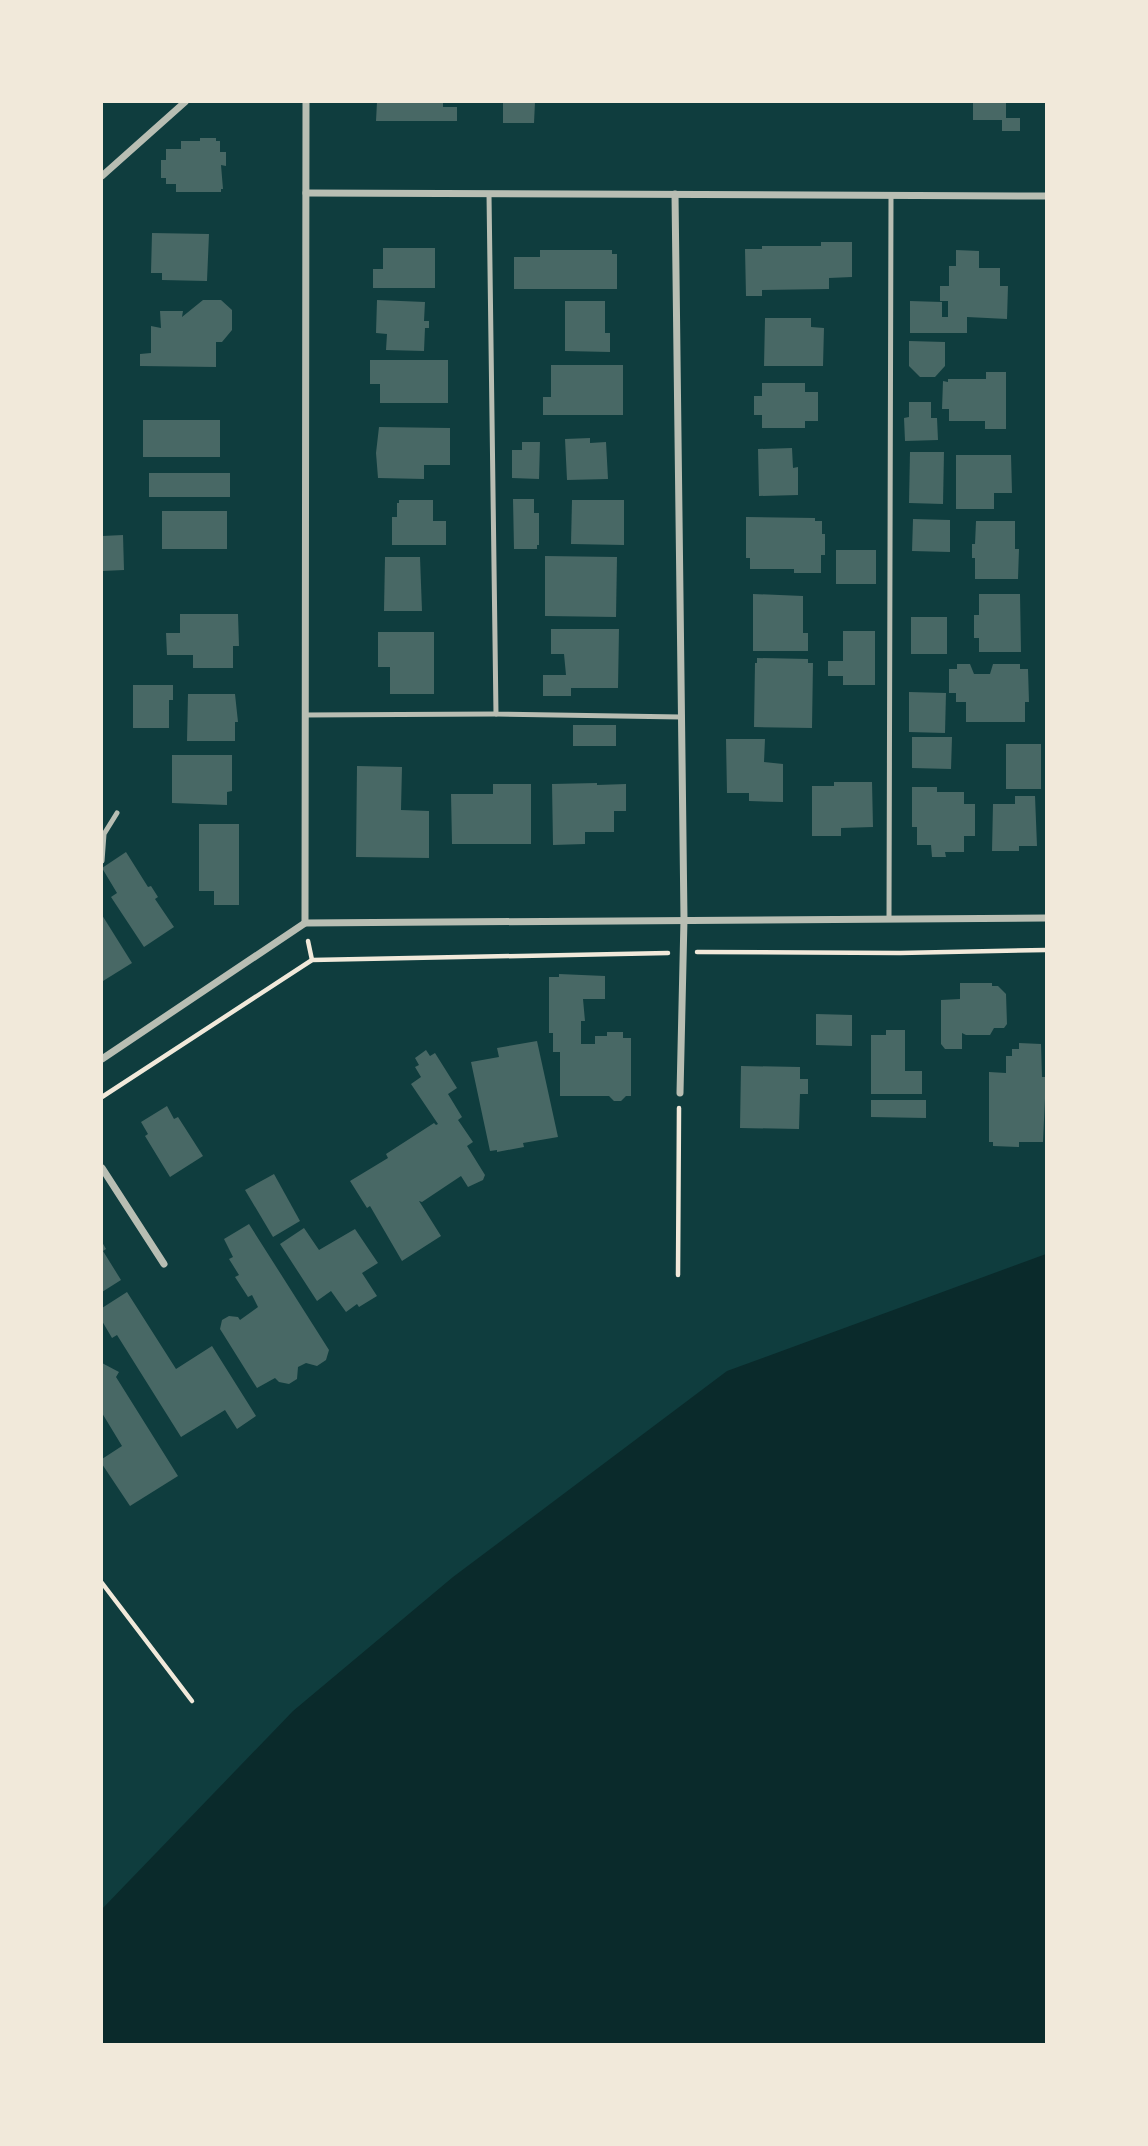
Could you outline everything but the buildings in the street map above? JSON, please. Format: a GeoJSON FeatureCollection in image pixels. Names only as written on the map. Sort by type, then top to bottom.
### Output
{"type":"FeatureCollection","features":[{"type":"Feature","properties":{"kind":"street"},"geometry":{"type":"LineString","coordinates":[[102,176],[185,102]]}},
{"type":"Feature","properties":{"kind":"street"},"geometry":{"type":"LineString","coordinates":[[305,923],[306,102]]}},
{"type":"Feature","properties":{"kind":"street"},"geometry":{"type":"LineString","coordinates":[[306,193],[1046,196]]}},
{"type":"Feature","properties":{"kind":"street"},"geometry":{"type":"LineString","coordinates":[[675,194],[684,919],[680,1093]]}},
{"type":"Feature","properties":{"kind":"street"},"geometry":{"type":"LineString","coordinates":[[102,1059],[305,923],[1046,918]]}},
{"type":"Feature","properties":{"kind":"street"},"geometry":{"type":"LineString","coordinates":[[102,1168],[164,1264]]}},
{"type":"Feature","properties":{"kind":"lane"},"geometry":{"type":"LineString","coordinates":[[489,194],[496,714]]}},
{"type":"Feature","properties":{"kind":"lane"},"geometry":{"type":"LineString","coordinates":[[889,919],[891,195]]}},
{"type":"Feature","properties":{"kind":"lane"},"geometry":{"type":"LineString","coordinates":[[305,715],[681,717]]}},
{"type":"Feature","properties":{"kind":"lane"},"geometry":{"type":"LineString","coordinates":[[102,861],[104,834],[117,813]]}},
{"type":"Feature","properties":{"kind":"path"},"geometry":{"type":"LineString","coordinates":[[102,1097],[312,960],[682,952],[900,954],[1046,950]]}},
{"type":"Feature","properties":{"kind":"path"},"geometry":{"type":"LineString","coordinates":[[678,1275],[680,1093]]}},
{"type":"Feature","properties":{"kind":"path"},"geometry":{"type":"LineString","coordinates":[[102,1583],[192,1701]]}},
{"type":"Feature","properties":{"kind":"water"},"geometry":{"type":"Polygon","coordinates":[[[1046,1254],[1046,2044],[102,2044],[102,1909],[293,1711],[453,1577],[727,1371],[1046,1254]]]}}]}
